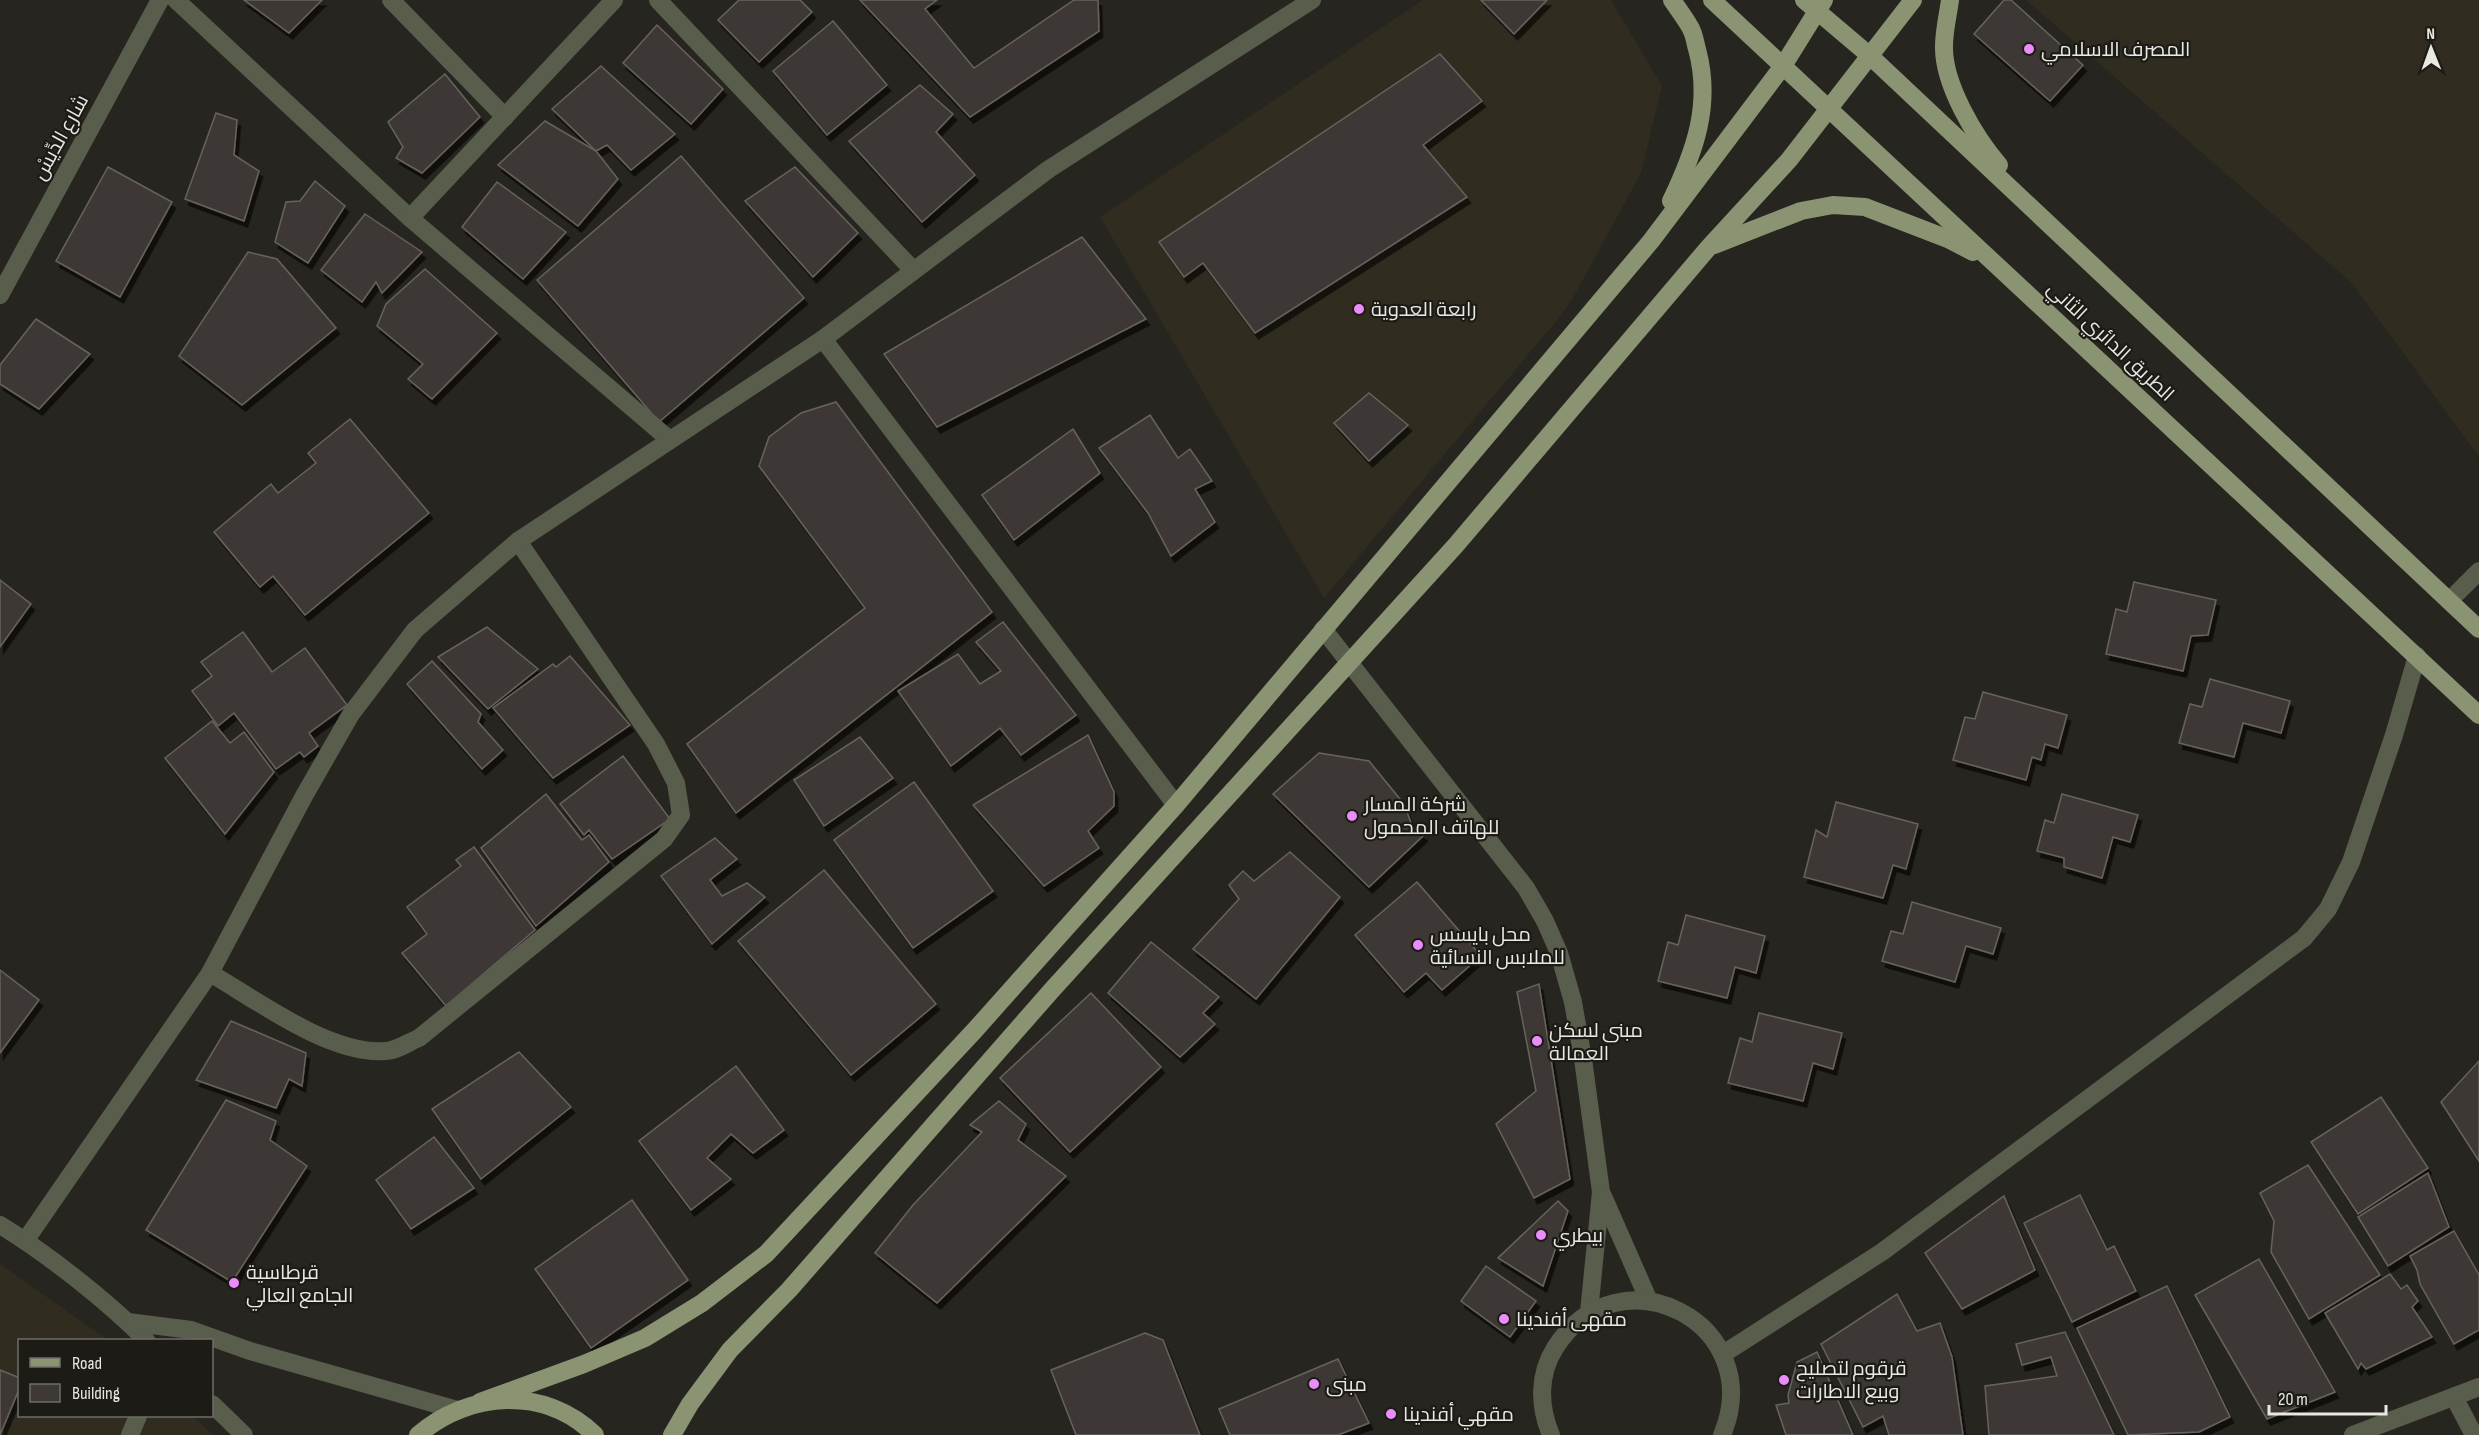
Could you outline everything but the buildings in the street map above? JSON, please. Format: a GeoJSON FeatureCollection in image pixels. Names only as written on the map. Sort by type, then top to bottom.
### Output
{"type":"FeatureCollection","features":[{"type":"Feature","properties":{"kind":"main road"},"geometry":{"type":"LineString","coordinates":[[1651,241],[1683,177],[1701,121],[1704,94],[1701,62],[1691,29],[1672,0]]}},
{"type":"Feature","properties":{"kind":"main road","name":"الطريق الدائري الثاني"},"geometry":{"type":"LineString","coordinates":[[1712,0],[2479,715]]}},
{"type":"Feature","properties":{"kind":"main road"},"geometry":{"type":"LineString","coordinates":[[672,1435],[690,1404],[730,1350],[789,1290],[1051,991],[1456,545],[1709,247],[1789,160],[1830,110],[1912,0]]}},
{"type":"Feature","properties":{"kind":"main road"},"geometry":{"type":"LineString","coordinates":[[1950,0],[1943,47],[1951,88],[1989,154],[2051,226]]}},
{"type":"Feature","properties":{"kind":"main road"},"geometry":{"type":"LineString","coordinates":[[418,1435],[433,1422],[457,1410],[585,1364],[645,1338],[702,1304],[766,1254],[975,1030],[1176,805],[1651,241],[1782,66],[1815,4],[2479,629]]}},
{"type":"Feature","properties":{"kind":"main road"},"geometry":{"type":"LineString","coordinates":[[1709,247],[1801,211],[1833,205],[1865,207],[1948,239],[1998,267]]}},
{"type":"Feature","properties":{"kind":"main road"},"geometry":{"type":"LineString","coordinates":[[480,1402],[503,1399],[548,1406],[569,1415],[595,1435]]}},
{"type":"Feature","properties":{"kind":"street","name":"شارع الدِّيسْ"},"geometry":{"type":"LineString","coordinates":[[1,292],[160,0]]}},
{"type":"Feature","properties":{"kind":"street"},"geometry":{"type":"LineString","coordinates":[[176,0],[410,218],[670,440]]}},
{"type":"Feature","properties":{"kind":"street"},"geometry":{"type":"LineString","coordinates":[[391,0],[505,117]]}},
{"type":"Feature","properties":{"kind":"street"},"geometry":{"type":"LineString","coordinates":[[410,218],[614,0]]}},
{"type":"Feature","properties":{"kind":"street"},"geometry":{"type":"LineString","coordinates":[[658,0],[912,270]]}},
{"type":"Feature","properties":{"kind":"street"},"geometry":{"type":"LineString","coordinates":[[25,1241],[210,973],[304,796],[351,714],[415,630],[518,541],[823,339],[1049,169],[1312,0]]}},
{"type":"Feature","properties":{"kind":"street"},"geometry":{"type":"LineString","coordinates":[[823,339],[1176,805]]}},
{"type":"Feature","properties":{"kind":"street"},"geometry":{"type":"LineString","coordinates":[[210,973],[324,1040],[353,1050],[387,1052],[419,1038],[664,839],[681,815],[676,783],[656,744],[518,541]]}},
{"type":"Feature","properties":{"kind":"street"},"geometry":{"type":"LineString","coordinates":[[2449,601],[2479,571]]}},
{"type":"Feature","properties":{"kind":"street"},"geometry":{"type":"LineString","coordinates":[[1323,629],[1526,888],[1545,921],[1559,953],[1573,1002],[1601,1192],[1589,1312]]}},
{"type":"Feature","properties":{"kind":"street"},"geometry":{"type":"LineString","coordinates":[[1723,1354],[1882,1252],[2304,938],[2328,909],[2351,862],[2394,735],[2417,656]]}},
{"type":"Feature","properties":{"kind":"street"},"geometry":{"type":"LineString","coordinates":[[1601,1192],[1650,1300]]}},
{"type":"Feature","properties":{"kind":"street"},"geometry":{"type":"LineString","coordinates":[[0,1225],[25,1241],[128,1322],[144,1339]]}},
{"type":"Feature","properties":{"kind":"street"},"geometry":{"type":"LineString","coordinates":[[1551,1435],[1544,1418],[1541,1387],[1549,1357],[1565,1331],[1589,1312],[1619,1301],[1650,1300],[1679,1310],[1704,1328],[1723,1354],[1732,1384],[1730,1416],[1722,1435]]}},
{"type":"Feature","properties":{"kind":"street"},"geometry":{"type":"LineString","coordinates":[[128,1322],[191,1330],[250,1351],[457,1410]]}},
{"type":"Feature","properties":{"kind":"street"},"geometry":{"type":"LineString","coordinates":[[2353,1435],[2479,1387]]}},
{"type":"Feature","properties":{"kind":"street"},"geometry":{"type":"LineString","coordinates":[[2454,1397],[2474,1435]]}},
{"type":"Feature","properties":{"kind":"street"},"geometry":{"type":"LineString","coordinates":[[213,1405],[239,1433]]}},
{"type":"Feature","properties":{"kind":"street"},"geometry":{"type":"LineString","coordinates":[[130,1435],[138,1417]]}},
{"type":"Feature","properties":{"kind":"shaded area","name":"رابعة العدوية"},"geometry":{"type":"Polygon","coordinates":[[[1423,0],[1611,0],[1662,86],[1641,173],[1573,298],[1558,319],[1324,598],[1100,217],[1423,0]]]}},
{"type":"Feature","properties":{"kind":"shaded area"},"geometry":{"type":"Polygon","coordinates":[[[2026,0],[2479,0],[2479,457],[2352,283],[2026,0]]]}},
{"type":"Feature","properties":{"kind":"shaded area"},"geometry":{"type":"Polygon","coordinates":[[[0,1264],[107,1339],[18,1339],[18,1417],[194,1417],[213,1435],[0,1435],[0,1264]]]}},
{"type":"Feature","properties":{"kind":"place","name":"المصرف الاسلامي"},"geometry":{"type":"Point","coordinates":[2029,49]}},
{"type":"Feature","properties":{"kind":"place","name":"رابعة العدوية"},"geometry":{"type":"Point","coordinates":[1359,309]}},
{"type":"Feature","properties":{"kind":"place","name":"شركة المسار للهاتف المحمول"},"geometry":{"type":"Point","coordinates":[1352,816]}},
{"type":"Feature","properties":{"kind":"place","name":"محل بايسس للملابس النسائية"},"geometry":{"type":"Point","coordinates":[1418,945]}},
{"type":"Feature","properties":{"kind":"place","name":"مبنى لسكن العمالة"},"geometry":{"type":"Point","coordinates":[1537,1041]}},
{"type":"Feature","properties":{"kind":"place","name":"بيطري"},"geometry":{"type":"Point","coordinates":[1541,1235]}},
{"type":"Feature","properties":{"kind":"place","name":"قرطاسية الجامع العالي"},"geometry":{"type":"Point","coordinates":[234,1283]}},
{"type":"Feature","properties":{"kind":"place","name":"مقهى أفندينا"},"geometry":{"type":"Point","coordinates":[1504,1319]}},
{"type":"Feature","properties":{"kind":"place","name":"قرقوم لتصليح وبيع الاطارات"},"geometry":{"type":"Point","coordinates":[1784,1380]}},
{"type":"Feature","properties":{"kind":"place","name":"مبنى"},"geometry":{"type":"Point","coordinates":[1314,1384]}},
{"type":"Feature","properties":{"kind":"place","name":"مقهي أفندينا"},"geometry":{"type":"Point","coordinates":[1391,1414]}}]}
